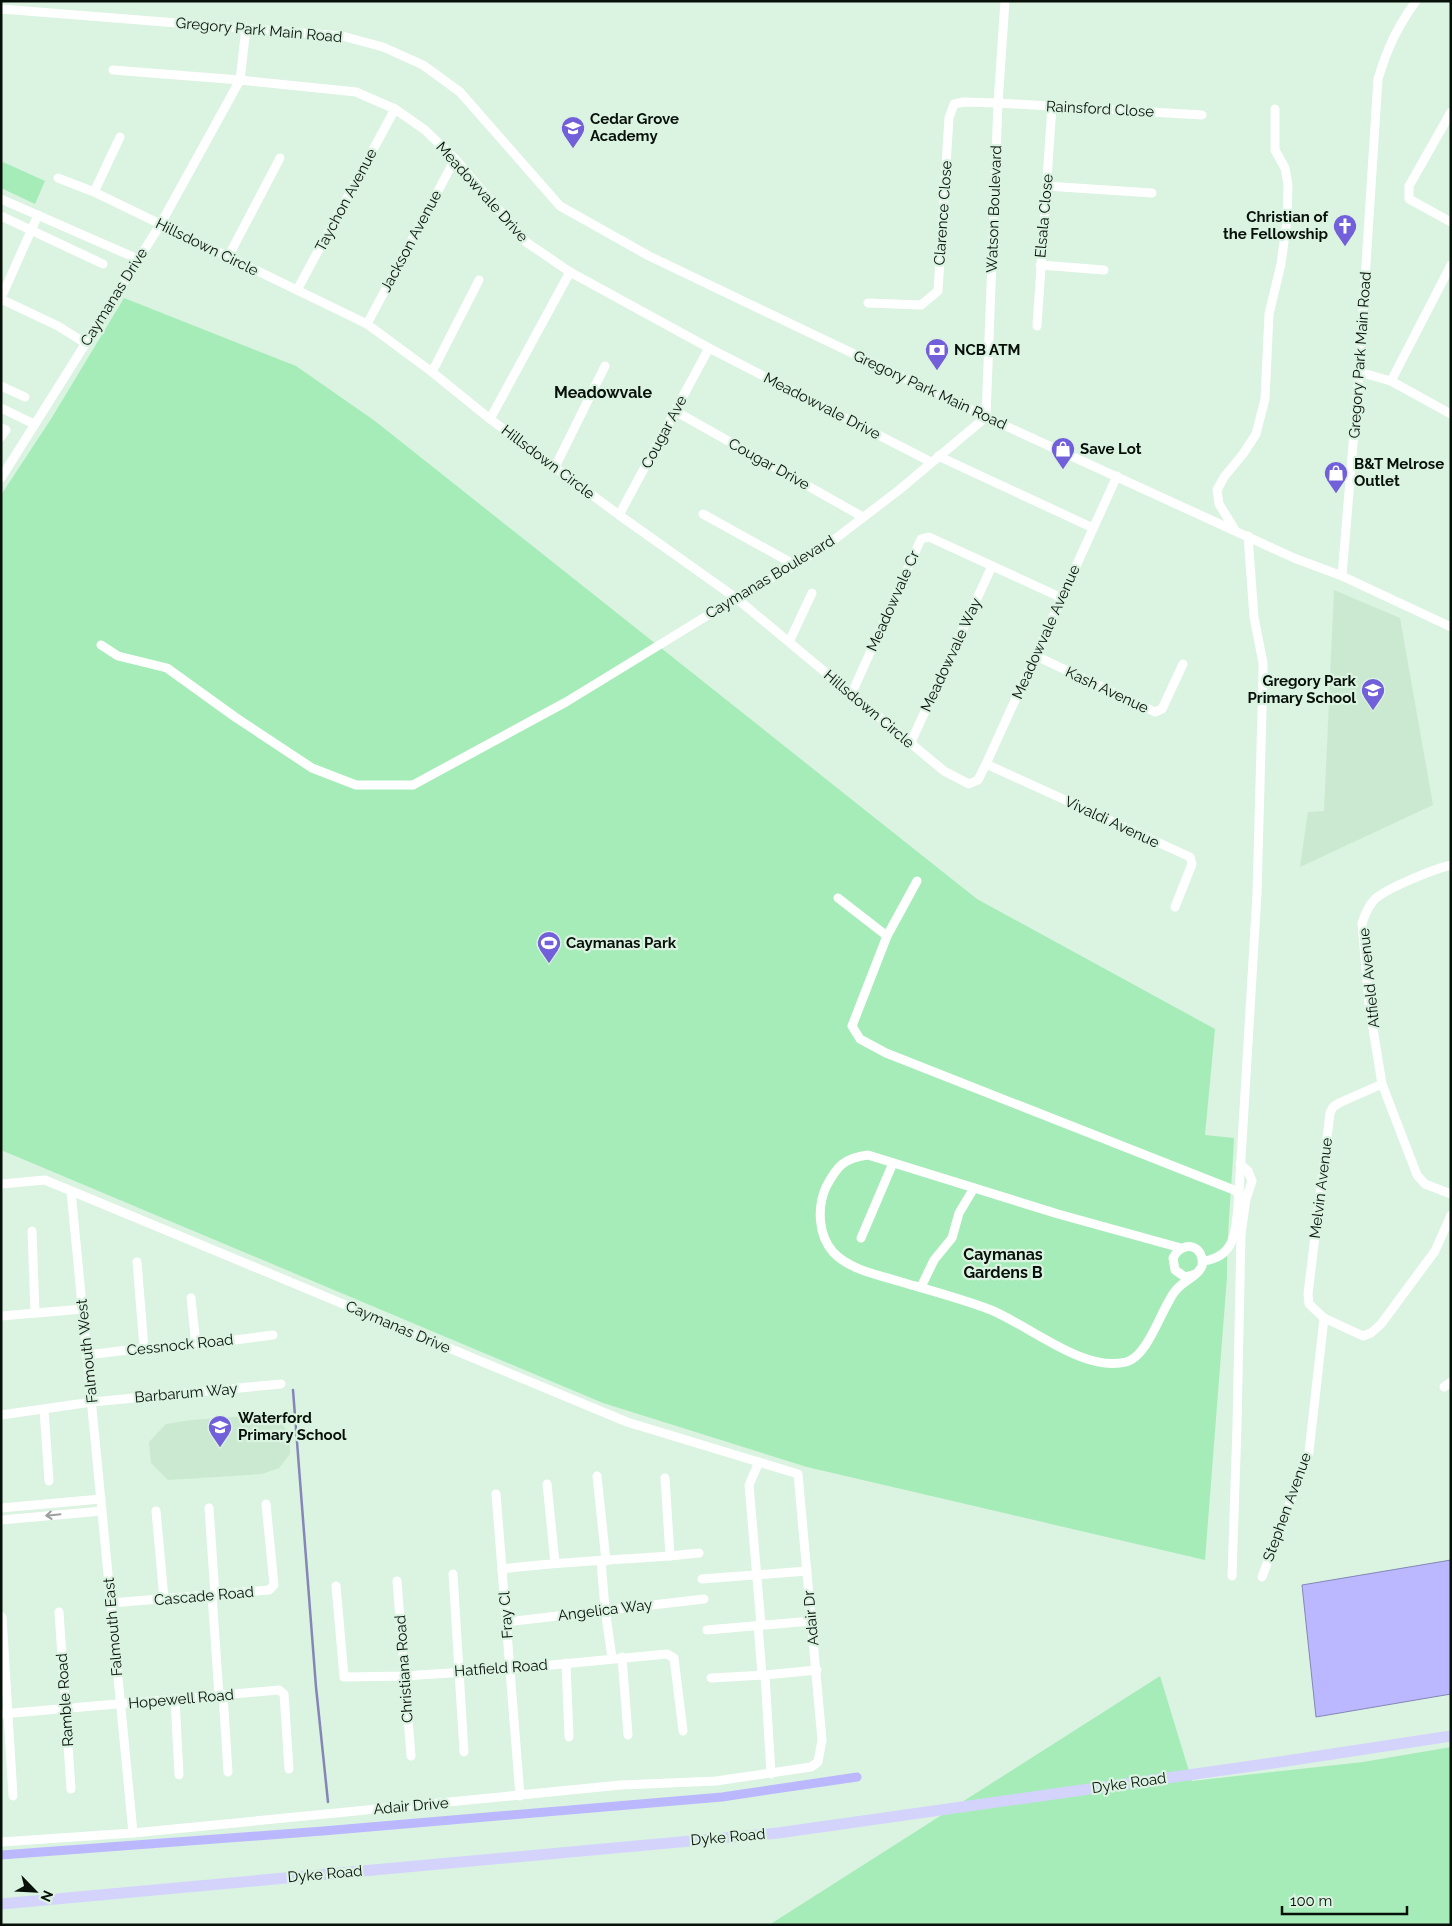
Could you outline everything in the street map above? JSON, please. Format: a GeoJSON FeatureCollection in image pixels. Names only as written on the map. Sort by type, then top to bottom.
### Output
{"type":"FeatureCollection","features":[{"type":"Feature","properties":{"kind":"main road","name":"Dyke Road"},"geometry":{"type":"LineString","coordinates":[[1,1904],[778,1832],[1273,1763],[1451,1736]]}},
{"type":"Feature","properties":{"kind":"street","name":"Watson Boulevard"},"geometry":{"type":"LineString","coordinates":[[986,417],[998,103],[1005,1]]}},
{"type":"Feature","properties":{"kind":"street","name":"Gregory Park Main Road"},"geometry":{"type":"LineString","coordinates":[[1,9],[342,36],[383,47],[423,65],[460,92],[560,206],[649,256],[986,417],[1294,558],[1342,576],[1359,372],[1378,79],[1400,23],[1416,1]]}},
{"type":"Feature","properties":{"kind":"street","name":"Caymanas Drive"},"geometry":{"type":"LineString","coordinates":[[1,478],[160,224],[240,80],[246,28]]}},
{"type":"Feature","properties":{"kind":"street","name":"Meadowvale Drive"},"geometry":{"type":"LineString","coordinates":[[113,70],[356,92],[394,109],[425,130],[456,159],[526,242],[570,272],[709,348],[935,459],[1093,528]]}},
{"type":"Feature","properties":{"kind":"street","name":"Clarence Close"},"geometry":{"type":"LineString","coordinates":[[868,303],[921,305],[938,291],[949,118],[954,104],[964,102],[998,103]]}},
{"type":"Feature","properties":{"kind":"street","name":"Rainsford Close"},"geometry":{"type":"LineString","coordinates":[[998,103],[1202,115]]}},
{"type":"Feature","properties":{"kind":"street","name":"Elsala Close"},"geometry":{"type":"LineString","coordinates":[[1037,326],[1052,106]]}},
{"type":"Feature","properties":{"kind":"street"},"geometry":{"type":"LineString","coordinates":[[1236,530],[1219,504],[1217,490],[1224,477],[1243,454],[1256,434],[1265,400],[1269,314],[1281,264],[1287,220],[1288,185],[1285,168],[1276,150],[1276,108]]}},
{"type":"Feature","properties":{"kind":"street","name":"Taychon Avenue"},"geometry":{"type":"LineString","coordinates":[[297,290],[394,109]]}},
{"type":"Feature","properties":{"kind":"street"},"geometry":{"type":"LineString","coordinates":[[1450,116],[1409,186],[1409,199],[1451,222]]}},
{"type":"Feature","properties":{"kind":"street"},"geometry":{"type":"LineString","coordinates":[[94,192],[120,137]]}},
{"type":"Feature","properties":{"kind":"street"},"geometry":{"type":"LineString","coordinates":[[228,258],[280,158]]}},
{"type":"Feature","properties":{"kind":"street","name":"Jackson Avenue"},"geometry":{"type":"LineString","coordinates":[[367,324],[456,159]]}},
{"type":"Feature","properties":{"kind":"street","name":"Hillsdown Circle"},"geometry":{"type":"LineString","coordinates":[[58,178],[94,192],[367,324],[619,515],[736,598],[910,744],[944,771],[969,784]]}},
{"type":"Feature","properties":{"kind":"street"},"geometry":{"type":"LineString","coordinates":[[1046,186],[1152,193]]}},
{"type":"Feature","properties":{"kind":"street"},"geometry":{"type":"LineString","coordinates":[[1,199],[138,259]]}},
{"type":"Feature","properties":{"kind":"street"},"geometry":{"type":"LineString","coordinates":[[38,215],[1,299],[58,326],[85,343]]}},
{"type":"Feature","properties":{"kind":"street"},"geometry":{"type":"LineString","coordinates":[[1,216],[103,264]]}},
{"type":"Feature","properties":{"kind":"street"},"geometry":{"type":"LineString","coordinates":[[1040,265],[1104,270]]}},
{"type":"Feature","properties":{"kind":"street"},"geometry":{"type":"LineString","coordinates":[[1391,381],[1451,265]]}},
{"type":"Feature","properties":{"kind":"street"},"geometry":{"type":"LineString","coordinates":[[490,419],[570,272]]}},
{"type":"Feature","properties":{"kind":"street"},"geometry":{"type":"LineString","coordinates":[[432,372],[479,280]]}},
{"type":"Feature","properties":{"kind":"street","name":"Cougar Ave"},"geometry":{"type":"LineString","coordinates":[[619,515],[709,348]]}},
{"type":"Feature","properties":{"kind":"street"},"geometry":{"type":"LineString","coordinates":[[555,467],[605,366]]}},
{"type":"Feature","properties":{"kind":"street"},"geometry":{"type":"LineString","coordinates":[[1359,372],[1391,381],[1451,414]]}},
{"type":"Feature","properties":{"kind":"street"},"geometry":{"type":"LineString","coordinates":[[1,386],[25,397]]}},
{"type":"Feature","properties":{"kind":"street"},"geometry":{"type":"LineString","coordinates":[[1,408],[34,424]]}},
{"type":"Feature","properties":{"kind":"street","name":"Cougar Drive"},"geometry":{"type":"LineString","coordinates":[[675,412],[863,516]]}},
{"type":"Feature","properties":{"kind":"street","name":"Caymanas Boulevard"},"geometry":{"type":"LineString","coordinates":[[101,645],[118,656],[167,668],[312,768],[356,785],[413,785],[566,702],[831,542],[899,490],[986,417]]}},
{"type":"Feature","properties":{"kind":"street","name":"Meadowvale Avenue"},"geometry":{"type":"LineString","coordinates":[[969,784],[978,780],[986,764],[1117,476]]}},
{"type":"Feature","properties":{"kind":"street"},"geometry":{"type":"LineString","coordinates":[[703,514],[795,565]]}},
{"type":"Feature","properties":{"kind":"street"},"geometry":{"type":"LineString","coordinates":[[1203,1261],[1214,1260],[1228,1250],[1233,1238],[1239,1192],[1257,894],[1264,675],[1254,617],[1248,536]]}},
{"type":"Feature","properties":{"kind":"street","name":"Meadowvale Cr"},"geometry":{"type":"LineString","coordinates":[[851,695],[921,539],[928,537],[1062,598]]}},
{"type":"Feature","properties":{"kind":"street","name":"Meadowvale Way"},"geometry":{"type":"LineString","coordinates":[[910,744],[992,566]]}},
{"type":"Feature","properties":{"kind":"street"},"geometry":{"type":"LineString","coordinates":[[1342,576],[1451,628]]}},
{"type":"Feature","properties":{"kind":"street"},"geometry":{"type":"LineString","coordinates":[[789,642],[812,593]]}},
{"type":"Feature","properties":{"kind":"street","name":"Kash Avenue"},"geometry":{"type":"LineString","coordinates":[[1036,656],[1155,712],[1162,709],[1183,664]]}},
{"type":"Feature","properties":{"kind":"street","name":"Vivaldi Avenue"},"geometry":{"type":"LineString","coordinates":[[986,764],[1190,857],[1192,864],[1175,907]]}},
{"type":"Feature","properties":{"kind":"street","name":"Atfield Avenue"},"geometry":{"type":"LineString","coordinates":[[1451,865],[1435,869],[1375,899],[1366,911],[1362,924],[1369,1004],[1382,1084],[1420,1180],[1451,1194]]}},
{"type":"Feature","properties":{"kind":"street"},"geometry":{"type":"LineString","coordinates":[[917,881],[886,936],[852,1026],[860,1039],[886,1053],[1239,1192]]}},
{"type":"Feature","properties":{"kind":"street"},"geometry":{"type":"LineString","coordinates":[[838,898],[886,936]]}},
{"type":"Feature","properties":{"kind":"street","name":"Melvin Avenue"},"geometry":{"type":"LineString","coordinates":[[1324,1318],[1309,1304],[1308,1294],[1330,1113],[1338,1103],[1382,1084]]}},
{"type":"Feature","properties":{"kind":"street"},"geometry":{"type":"LineString","coordinates":[[868,1155],[893,1163],[1181,1248],[1193,1247],[1198,1250],[1203,1261],[1200,1271],[1177,1288],[1140,1353],[1128,1362],[1112,1364],[1091,1360],[1060,1348],[1031,1330],[992,1310],[856,1267],[832,1251],[820,1226],[824,1193],[831,1177],[845,1162],[854,1157],[868,1155]]}},
{"type":"Feature","properties":{"kind":"street"},"geometry":{"type":"LineString","coordinates":[[861,1238],[893,1163]]}},
{"type":"Feature","properties":{"kind":"street"},"geometry":{"type":"LineString","coordinates":[[1232,1576],[1241,1234],[1246,1199],[1252,1181],[1248,1171],[1240,1164]]}},
{"type":"Feature","properties":{"kind":"street","name":"Caymanas Drive"},"geometry":{"type":"LineString","coordinates":[[1,1184],[45,1180],[619,1419],[798,1474]]}},
{"type":"Feature","properties":{"kind":"street"},"geometry":{"type":"LineString","coordinates":[[921,1288],[934,1260],[952,1238],[959,1213],[974,1188]]}},
{"type":"Feature","properties":{"kind":"street","name":"Falmouth West"},"geometry":{"type":"LineString","coordinates":[[71,1191],[102,1511]]}},
{"type":"Feature","properties":{"kind":"street"},"geometry":{"type":"LineString","coordinates":[[1324,1318],[1363,1336],[1370,1333],[1381,1324],[1435,1251],[1451,1215]]}},
{"type":"Feature","properties":{"kind":"street"},"geometry":{"type":"LineString","coordinates":[[32,1231],[36,1313]]}},
{"type":"Feature","properties":{"kind":"street"},"geometry":{"type":"LineString","coordinates":[[1181,1248],[1173,1258],[1175,1270],[1185,1277],[1196,1274]]}},
{"type":"Feature","properties":{"kind":"street"},"geometry":{"type":"LineString","coordinates":[[137,1262],[144,1348]]}},
{"type":"Feature","properties":{"kind":"street"},"geometry":{"type":"LineString","coordinates":[[191,1298],[196,1345]]}},
{"type":"Feature","properties":{"kind":"street"},"geometry":{"type":"LineString","coordinates":[[1,1316],[82,1309]]}},
{"type":"Feature","properties":{"kind":"street","name":"Stephen Avenue"},"geometry":{"type":"LineString","coordinates":[[1262,1577],[1309,1452],[1324,1318]]}},
{"type":"Feature","properties":{"kind":"street","name":"Cessnock Road"},"geometry":{"type":"LineString","coordinates":[[87,1355],[144,1348],[196,1345],[273,1334]]}},
{"type":"Feature","properties":{"kind":"street","name":"Barbarum Way"},"geometry":{"type":"LineString","coordinates":[[1,1415],[92,1402],[281,1384]]}},
{"type":"Feature","properties":{"kind":"street"},"geometry":{"type":"LineString","coordinates":[[44,1410],[49,1481]]}},
{"type":"Feature","properties":{"kind":"street"},"geometry":{"type":"LineString","coordinates":[[759,1462],[749,1485],[771,1774]]}},
{"type":"Feature","properties":{"kind":"street","name":"Adair Dr"},"geometry":{"type":"LineString","coordinates":[[798,1474],[822,1740],[818,1762]]}},
{"type":"Feature","properties":{"kind":"street"},"geometry":{"type":"LineString","coordinates":[[597,1476],[604,1561],[605,1609],[612,1658]]}},
{"type":"Feature","properties":{"kind":"street"},"geometry":{"type":"LineString","coordinates":[[665,1478],[670,1556]]}},
{"type":"Feature","properties":{"kind":"street"},"geometry":{"type":"LineString","coordinates":[[547,1484],[555,1563]]}},
{"type":"Feature","properties":{"kind":"street","name":"Fray Cl"},"geometry":{"type":"LineString","coordinates":[[496,1494],[520,1796]]}},
{"type":"Feature","properties":{"kind":"street"},"geometry":{"type":"LineString","coordinates":[[1,1508],[101,1499]]}},
{"type":"Feature","properties":{"kind":"street","name":"Cascade Road"},"geometry":{"type":"LineString","coordinates":[[111,1603],[269,1590],[274,1585],[266,1504]]}},
{"type":"Feature","properties":{"kind":"street"},"geometry":{"type":"LineString","coordinates":[[209,1508],[213,1595],[228,1772]]}},
{"type":"Feature","properties":{"kind":"street"},"geometry":{"type":"LineString","coordinates":[[1,1520],[102,1511]]}},
{"type":"Feature","properties":{"kind":"street","name":"Falmouth East"},"geometry":{"type":"LineString","coordinates":[[102,1511],[132,1833]]}},
{"type":"Feature","properties":{"kind":"street"},"geometry":{"type":"LineString","coordinates":[[156,1511],[164,1599]]}},
{"type":"Feature","properties":{"kind":"street"},"geometry":{"type":"LineString","coordinates":[[502,1569],[555,1563],[699,1553]]}},
{"type":"Feature","properties":{"kind":"street"},"geometry":{"type":"LineString","coordinates":[[702,1579],[807,1571]]}},
{"type":"Feature","properties":{"kind":"street"},"geometry":{"type":"LineString","coordinates":[[453,1574],[464,1752]]}},
{"type":"Feature","properties":{"kind":"street","name":"Christiana Road"},"geometry":{"type":"LineString","coordinates":[[397,1581],[411,1756]]}},
{"type":"Feature","properties":{"kind":"street","name":"Hatfield Road"},"geometry":{"type":"LineString","coordinates":[[336,1586],[344,1677],[404,1676],[510,1669],[667,1654],[674,1658],[683,1731]]}},
{"type":"Feature","properties":{"kind":"street","name":"Angelica Way"},"geometry":{"type":"LineString","coordinates":[[506,1622],[704,1599]]}},
{"type":"Feature","properties":{"kind":"street","name":"Ramble Road"},"geometry":{"type":"LineString","coordinates":[[59,1612],[72,1789]]}},
{"type":"Feature","properties":{"kind":"street"},"geometry":{"type":"LineString","coordinates":[[2,1617],[5,1713],[13,1796]]}},
{"type":"Feature","properties":{"kind":"street"},"geometry":{"type":"LineString","coordinates":[[707,1630],[811,1621]]}},
{"type":"Feature","properties":{"kind":"street"},"geometry":{"type":"LineString","coordinates":[[622,1658],[628,1735]]}},
{"type":"Feature","properties":{"kind":"street"},"geometry":{"type":"LineString","coordinates":[[566,1663],[570,1737]]}},
{"type":"Feature","properties":{"kind":"street"},"geometry":{"type":"LineString","coordinates":[[710,1678],[816,1670]]}},
{"type":"Feature","properties":{"kind":"street","name":"Hopewell Road"},"geometry":{"type":"LineString","coordinates":[[5,1713],[282,1691],[289,1769]]}},
{"type":"Feature","properties":{"kind":"street"},"geometry":{"type":"LineString","coordinates":[[175,1699],[179,1775]]}},
{"type":"Feature","properties":{"kind":"street","name":"Adair Drive"},"geometry":{"type":"LineString","coordinates":[[1,1842],[132,1833],[620,1785],[716,1781],[810,1768],[818,1762]]}},
{"type":"Feature","properties":{"kind":"shaded area","name":"Gregory Park Primary School"},"geometry":{"type":"Polygon","coordinates":[[[1334,590],[1400,618],[1433,805],[1300,867],[1308,812],[1324,811],[1334,590]]]}},
{"type":"Feature","properties":{"kind":"shaded area","name":"Waterford Primary School"},"geometry":{"type":"Polygon","coordinates":[[[260,1415],[283,1425],[290,1436],[290,1454],[279,1468],[262,1474],[168,1480],[151,1463],[149,1442],[166,1424],[191,1420],[260,1415]]]}},
{"type":"Feature","properties":{"kind":"green space"},"geometry":{"type":"Polygon","coordinates":[[[3,162],[45,181],[35,204],[1,188],[1,167],[3,162]]]}},
{"type":"Feature","properties":{"kind":"green space","name":"Caymanas Park"},"geometry":{"type":"Polygon","coordinates":[[[124,298],[296,366],[375,421],[977,899],[1215,1029],[1205,1135],[1234,1138],[1227,1277],[1205,1560],[807,1467],[603,1403],[1,1150],[1,495],[51,419],[124,298]]]}},
{"type":"Feature","properties":{"kind":"green space"},"geometry":{"type":"Polygon","coordinates":[[[1160,1676],[1192,1781],[1363,1762],[1451,1747],[1451,1925],[769,1925],[1160,1676]]]}},
{"type":"Feature","properties":{"kind":"water"},"geometry":{"type":"Polygon","coordinates":[[[1451,1560],[1451,1694],[1316,1717],[1302,1585],[1451,1560]]]}},
{"type":"Feature","properties":{"kind":"waterway"},"geometry":{"type":"LineString","coordinates":[[293,1390],[316,1687],[328,1802]]}},
{"type":"Feature","properties":{"kind":"waterway"},"geometry":{"type":"LineString","coordinates":[[1,1855],[323,1831],[722,1797],[857,1777]]}},
{"type":"Feature","properties":{"kind":"place","name":"Cedar Grove Academy"},"geometry":{"type":"Point","coordinates":[573,149]}},
{"type":"Feature","properties":{"kind":"place","name":"Christian of the Fellowship"},"geometry":{"type":"Point","coordinates":[1345,247]}},
{"type":"Feature","properties":{"kind":"place","name":"NCB ATM"},"geometry":{"type":"Point","coordinates":[937,371]}},
{"type":"Feature","properties":{"kind":"place","name":"Save Lot"},"geometry":{"type":"Point","coordinates":[1063,470]}},
{"type":"Feature","properties":{"kind":"place","name":"B&T Melrose Outlet"},"geometry":{"type":"Point","coordinates":[1336,494]}},
{"type":"Feature","properties":{"kind":"place","name":"Gregory Park Primary School"},"geometry":{"type":"Point","coordinates":[1373,711]}},
{"type":"Feature","properties":{"kind":"place","name":"Caymanas Park"},"geometry":{"type":"Point","coordinates":[549,964]}},
{"type":"Feature","properties":{"kind":"place","name":"Waterford Primary School"},"geometry":{"type":"Point","coordinates":[220,1448]}},
{"type":"Feature","properties":{"kind":"district","name":"Meadowvale"},"geometry":{"type":"Point","coordinates":[603,392]}},
{"type":"Feature","properties":{"kind":"district","name":"Caymanas Gardens B"},"geometry":{"type":"Point","coordinates":[1003,1263]}}]}
